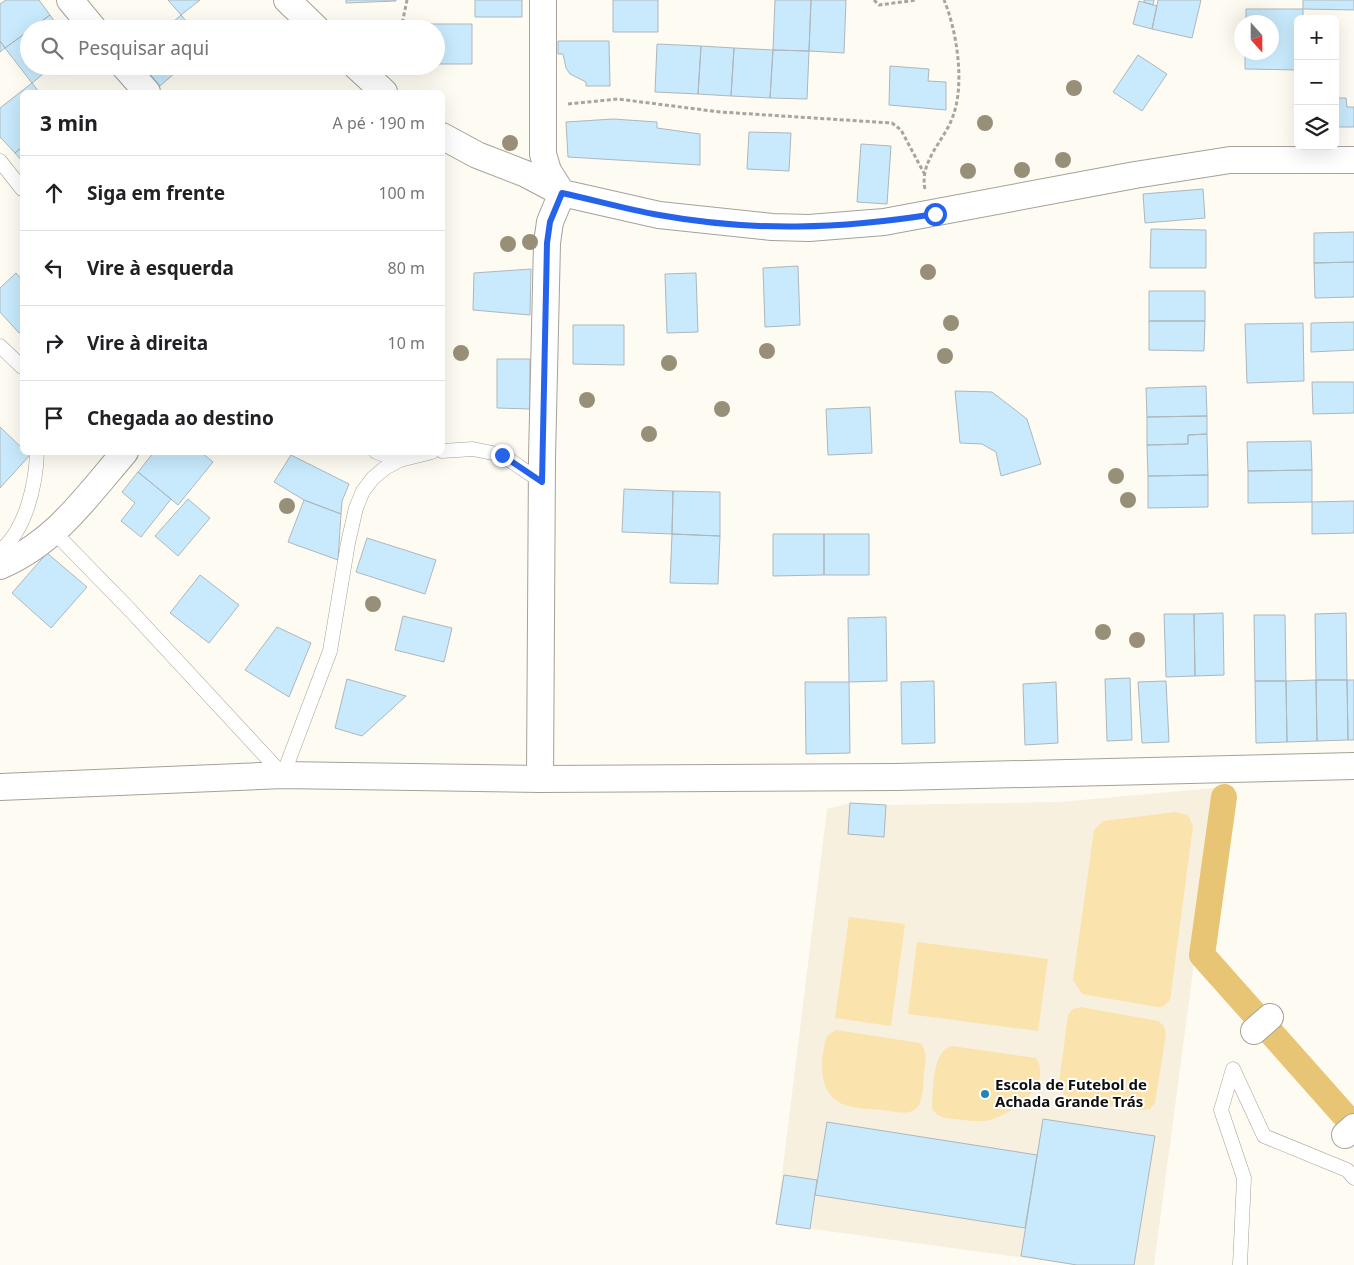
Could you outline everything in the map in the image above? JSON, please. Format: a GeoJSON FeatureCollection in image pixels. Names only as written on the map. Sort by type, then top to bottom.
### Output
{"type":"FeatureCollection","features":[{"type":"Feature","properties":{"kind":"street"},"geometry":{"type":"LineString","coordinates":[[70,0],[87,20]]}},
{"type":"Feature","properties":{"kind":"street"},"geometry":{"type":"LineString","coordinates":[[287,0],[308,20]]}},
{"type":"Feature","properties":{"kind":"street"},"geometry":{"type":"LineString","coordinates":[[543,0],[543,154],[548,171],[562,193]]}},
{"type":"Feature","properties":{"kind":"street"},"geometry":{"type":"LineString","coordinates":[[132,75],[145,90]]}},
{"type":"Feature","properties":{"kind":"street"},"geometry":{"type":"LineString","coordinates":[[366,75],[382,90]]}},
{"type":"Feature","properties":{"kind":"street"},"geometry":{"type":"LineString","coordinates":[[445,138],[477,154],[526,174],[562,193],[659,215],[772,228],[847,226],[935,214],[1096,182],[1230,160],[1354,160]]}},
{"type":"Feature","properties":{"kind":"street"},"geometry":{"type":"LineString","coordinates":[[540,779],[542,482],[547,243],[550,222],[562,193]]}},
{"type":"Feature","properties":{"kind":"street"},"geometry":{"type":"LineString","coordinates":[[0,566],[22,557],[55,533],[122,455]]}},
{"type":"Feature","properties":{"kind":"street"},"geometry":{"type":"LineString","coordinates":[[0,787],[283,775],[540,779],[897,777],[1354,766]]}},
{"type":"Feature","properties":{"kind":"lane"},"geometry":{"type":"LineString","coordinates":[[0,161],[20,186]]}},
{"type":"Feature","properties":{"kind":"lane"},"geometry":{"type":"LineString","coordinates":[[0,346],[20,366]]}},
{"type":"Feature","properties":{"kind":"lane"},"geometry":{"type":"LineString","coordinates":[[445,451],[473,449],[502,455],[542,482]]}},
{"type":"Feature","properties":{"kind":"lane"},"geometry":{"type":"LineString","coordinates":[[0,551],[16,531],[29,498],[36,455]]}},
{"type":"Feature","properties":{"kind":"lane"},"geometry":{"type":"LineString","coordinates":[[385,455],[400,460]]}},
{"type":"Feature","properties":{"kind":"lane"},"geometry":{"type":"LineString","coordinates":[[55,533],[131,611],[283,775],[330,651],[348,543],[362,491],[372,478],[400,460],[420,455]]}},
{"type":"Feature","properties":{"kind":"lane"},"geometry":{"type":"LineString","coordinates":[[1240,1265],[1244,1178],[1221,1110],[1233,1069],[1264,1136],[1347,1170],[1354,1178]]}},
{"type":"Feature","properties":{"kind":"path"},"geometry":{"type":"LineString","coordinates":[[403,20],[408,0]]}},
{"type":"Feature","properties":{"kind":"path"},"geometry":{"type":"LineString","coordinates":[[874,0],[879,5],[916,0]]}},
{"type":"Feature","properties":{"kind":"path"},"geometry":{"type":"LineString","coordinates":[[935,214],[924,187],[924,174],[932,152],[953,117],[958,95],[960,71],[950,13],[944,0]]}},
{"type":"Feature","properties":{"kind":"path"},"geometry":{"type":"LineString","coordinates":[[544,107],[618,99],[720,112],[892,123],[901,130],[924,174]]}},
{"type":"Feature","properties":{"kind":"shaded area","name":"Escola de Futebol de Achada Grande Trás"},"geometry":{"type":"Polygon","coordinates":[[[1215,788],[1208,858],[1154,1265],[1077,1265],[776,1224],[827,809],[850,803],[886,805],[1059,802],[1215,788]]]}},
{"type":"Feature","properties":{"kind":"shaded area"},"geometry":{"type":"Polygon","coordinates":[[[1175,812],[1188,815],[1193,826],[1170,1000],[1162,1007],[1157,1007],[1082,994],[1073,980],[1094,830],[1103,821],[1175,812]]]}},
{"type":"Feature","properties":{"kind":"shaded area"},"geometry":{"type":"Polygon","coordinates":[[[849,917],[905,924],[891,1026],[835,1018],[849,917]]]}},
{"type":"Feature","properties":{"kind":"shaded area"},"geometry":{"type":"Polygon","coordinates":[[[917,942],[1048,959],[1038,1031],[908,1014],[917,942]]]}},
{"type":"Feature","properties":{"kind":"shaded area"},"geometry":{"type":"Polygon","coordinates":[[[1081,1007],[1158,1021],[1164,1026],[1166,1034],[1155,1103],[1150,1109],[1142,1110],[1077,1102],[1064,1095],[1059,1083],[1068,1015],[1073,1009],[1081,1007]]]}},
{"type":"Feature","properties":{"kind":"shaded area"},"geometry":{"type":"Polygon","coordinates":[[[836,1030],[920,1043],[926,1060],[919,1106],[912,1111],[904,1113],[845,1105],[833,1097],[827,1090],[824,1082],[822,1063],[827,1036],[836,1030]]]}},
{"type":"Feature","properties":{"kind":"shaded area"},"geometry":{"type":"Polygon","coordinates":[[[952,1046],[1036,1058],[1040,1069],[1035,1089],[1017,1107],[985,1121],[948,1118],[936,1114],[932,1108],[933,1082],[937,1063],[945,1049],[952,1046]]]}},
{"type":"Feature","properties":{"kind":"building"},"geometry":{"type":"Polygon","coordinates":[[[6,0],[39,0],[50,15],[43,20],[20,20],[20,37],[5,48],[0,41],[0,4],[6,0]]]}},
{"type":"Feature","properties":{"kind":"building"},"geometry":{"type":"Polygon","coordinates":[[[168,0],[200,0],[181,15],[168,0]]]}},
{"type":"Feature","properties":{"kind":"building"},"geometry":{"type":"Polygon","coordinates":[[[346,0],[396,0],[396,1],[346,3],[346,0]]]}},
{"type":"Feature","properties":{"kind":"building"},"geometry":{"type":"Polygon","coordinates":[[[475,0],[522,0],[522,17],[475,17],[475,0]]]}},
{"type":"Feature","properties":{"kind":"building"},"geometry":{"type":"Polygon","coordinates":[[[613,0],[658,0],[658,32],[613,32],[613,0]]]}},
{"type":"Feature","properties":{"kind":"building"},"geometry":{"type":"Polygon","coordinates":[[[775,0],[811,0],[809,51],[773,50],[775,0]]]}},
{"type":"Feature","properties":{"kind":"building"},"geometry":{"type":"Polygon","coordinates":[[[811,0],[846,0],[844,53],[809,51],[811,0]]]}},
{"type":"Feature","properties":{"kind":"building"},"geometry":{"type":"Polygon","coordinates":[[[1144,0],[1154,0],[1153,5],[1144,2],[1144,0]]]}},
{"type":"Feature","properties":{"kind":"building"},"geometry":{"type":"Polygon","coordinates":[[[1158,0],[1201,0],[1192,38],[1152,29],[1158,0]]]}},
{"type":"Feature","properties":{"kind":"building"},"geometry":{"type":"Polygon","coordinates":[[[1303,0],[1354,0],[1354,10],[1303,9],[1303,0]]]}},
{"type":"Feature","properties":{"kind":"building"},"geometry":{"type":"Polygon","coordinates":[[[1139,1],[1157,6],[1152,29],[1133,24],[1139,1]]]}},
{"type":"Feature","properties":{"kind":"building"},"geometry":{"type":"Polygon","coordinates":[[[1246,9],[1303,9],[1303,15],[1294,15],[1294,70],[1245,69],[1245,60],[1279,60],[1279,15],[1246,15],[1246,9]]]}},
{"type":"Feature","properties":{"kind":"building"},"geometry":{"type":"Polygon","coordinates":[[[50,15],[54,20],[43,20],[50,15]]]}},
{"type":"Feature","properties":{"kind":"building"},"geometry":{"type":"Polygon","coordinates":[[[181,15],[185,20],[175,20],[181,15]]]}},
{"type":"Feature","properties":{"kind":"building"},"geometry":{"type":"Polygon","coordinates":[[[445,24],[472,24],[472,64],[445,64],[445,24]]]}},
{"type":"Feature","properties":{"kind":"building"},"geometry":{"type":"Polygon","coordinates":[[[20,37],[20,67],[5,48],[20,37]]]}},
{"type":"Feature","properties":{"kind":"building"},"geometry":{"type":"Polygon","coordinates":[[[0,41],[5,48],[0,52],[0,41]]]}},
{"type":"Feature","properties":{"kind":"building"},"geometry":{"type":"Polygon","coordinates":[[[558,41],[609,41],[610,86],[586,86],[586,82],[570,74],[566,68],[563,54],[558,54],[558,41]]]}},
{"type":"Feature","properties":{"kind":"building"},"geometry":{"type":"Polygon","coordinates":[[[657,44],[701,46],[698,94],[655,92],[657,44]]]}},
{"type":"Feature","properties":{"kind":"building"},"geometry":{"type":"Polygon","coordinates":[[[701,46],[734,48],[731,96],[698,94],[701,46]]]}},
{"type":"Feature","properties":{"kind":"building"},"geometry":{"type":"Polygon","coordinates":[[[734,48],[773,50],[770,98],[731,96],[734,48]]]}},
{"type":"Feature","properties":{"kind":"building"},"geometry":{"type":"Polygon","coordinates":[[[773,50],[809,51],[807,99],[770,98],[773,50]]]}},
{"type":"Feature","properties":{"kind":"building"},"geometry":{"type":"Polygon","coordinates":[[[1138,55],[1167,74],[1142,111],[1113,92],[1138,55]]]}},
{"type":"Feature","properties":{"kind":"building"},"geometry":{"type":"Polygon","coordinates":[[[890,66],[929,69],[928,81],[946,82],[946,110],[889,105],[890,66]]]}},
{"type":"Feature","properties":{"kind":"building"},"geometry":{"type":"Polygon","coordinates":[[[26,75],[42,75],[32,83],[26,75]]]}},
{"type":"Feature","properties":{"kind":"building"},"geometry":{"type":"Polygon","coordinates":[[[151,75],[173,75],[160,86],[151,75]]]}},
{"type":"Feature","properties":{"kind":"building"},"geometry":{"type":"Polygon","coordinates":[[[32,83],[37,90],[23,90],[32,83]]]}},
{"type":"Feature","properties":{"kind":"building"},"geometry":{"type":"Polygon","coordinates":[[[20,92],[20,149],[15,153],[0,137],[0,108],[20,92]]]}},
{"type":"Feature","properties":{"kind":"building"},"geometry":{"type":"Polygon","coordinates":[[[1339,98],[1346,98],[1347,107],[1354,107],[1354,127],[1339,127],[1339,98]]]}},
{"type":"Feature","properties":{"kind":"building"},"geometry":{"type":"Polygon","coordinates":[[[613,119],[657,122],[657,128],[700,134],[700,165],[568,157],[566,122],[613,119]]]}},
{"type":"Feature","properties":{"kind":"building"},"geometry":{"type":"Polygon","coordinates":[[[749,132],[791,133],[789,171],[747,169],[749,132]]]}},
{"type":"Feature","properties":{"kind":"building"},"geometry":{"type":"Polygon","coordinates":[[[861,144],[891,146],[887,204],[857,202],[861,144]]]}},
{"type":"Feature","properties":{"kind":"building"},"geometry":{"type":"Polygon","coordinates":[[[20,149],[20,159],[15,153],[20,149]]]}},
{"type":"Feature","properties":{"kind":"building"},"geometry":{"type":"Polygon","coordinates":[[[1203,189],[1205,218],[1145,223],[1143,194],[1203,189]]]}},
{"type":"Feature","properties":{"kind":"building"},"geometry":{"type":"Polygon","coordinates":[[[1151,229],[1206,230],[1206,268],[1150,268],[1151,229]]]}},
{"type":"Feature","properties":{"kind":"building"},"geometry":{"type":"Polygon","coordinates":[[[1354,232],[1354,262],[1314,263],[1314,233],[1354,232]]]}},
{"type":"Feature","properties":{"kind":"building"},"geometry":{"type":"Polygon","coordinates":[[[1354,262],[1354,297],[1315,298],[1314,263],[1354,262]]]}},
{"type":"Feature","properties":{"kind":"building"},"geometry":{"type":"Polygon","coordinates":[[[798,266],[800,325],[765,327],[763,268],[798,266]]]}},
{"type":"Feature","properties":{"kind":"building"},"geometry":{"type":"Polygon","coordinates":[[[531,269],[530,315],[473,310],[474,273],[531,269]]]}},
{"type":"Feature","properties":{"kind":"building"},"geometry":{"type":"Polygon","coordinates":[[[16,273],[20,278],[19,333],[0,312],[0,288],[16,273]]]}},
{"type":"Feature","properties":{"kind":"building"},"geometry":{"type":"Polygon","coordinates":[[[696,273],[698,332],[667,333],[665,274],[696,273]]]}},
{"type":"Feature","properties":{"kind":"building"},"geometry":{"type":"Polygon","coordinates":[[[1149,291],[1205,291],[1205,321],[1149,321],[1149,291]]]}},
{"type":"Feature","properties":{"kind":"building"},"geometry":{"type":"Polygon","coordinates":[[[1149,321],[1205,321],[1204,351],[1149,350],[1149,321]]]}},
{"type":"Feature","properties":{"kind":"building"},"geometry":{"type":"Polygon","coordinates":[[[1354,322],[1354,350],[1311,352],[1311,323],[1354,322]]]}},
{"type":"Feature","properties":{"kind":"building"},"geometry":{"type":"Polygon","coordinates":[[[1303,323],[1304,381],[1247,383],[1245,324],[1303,323]]]}},
{"type":"Feature","properties":{"kind":"building"},"geometry":{"type":"Polygon","coordinates":[[[573,325],[624,325],[624,365],[573,364],[573,325]]]}},
{"type":"Feature","properties":{"kind":"building"},"geometry":{"type":"Polygon","coordinates":[[[497,359],[530,359],[530,409],[497,408],[497,359]]]}},
{"type":"Feature","properties":{"kind":"building"},"geometry":{"type":"Polygon","coordinates":[[[1312,382],[1354,382],[1354,413],[1313,414],[1312,382]]]}},
{"type":"Feature","properties":{"kind":"building"},"geometry":{"type":"Polygon","coordinates":[[[1206,386],[1207,416],[1147,417],[1146,388],[1206,386]]]}},
{"type":"Feature","properties":{"kind":"building"},"geometry":{"type":"Polygon","coordinates":[[[955,391],[992,392],[1027,419],[1041,464],[1001,476],[996,452],[982,444],[960,443],[955,391]]]}},
{"type":"Feature","properties":{"kind":"building"},"geometry":{"type":"Polygon","coordinates":[[[870,407],[872,453],[828,455],[826,409],[870,407]]]}},
{"type":"Feature","properties":{"kind":"building"},"geometry":{"type":"Polygon","coordinates":[[[1207,416],[1207,434],[1188,435],[1188,444],[1147,445],[1147,417],[1207,416]]]}},
{"type":"Feature","properties":{"kind":"building"},"geometry":{"type":"Polygon","coordinates":[[[0,427],[20,446],[20,455],[30,455],[0,488],[0,427]]]}},
{"type":"Feature","properties":{"kind":"building"},"geometry":{"type":"Polygon","coordinates":[[[1207,434],[1208,475],[1148,476],[1147,445],[1188,444],[1188,435],[1207,434]]]}},
{"type":"Feature","properties":{"kind":"building"},"geometry":{"type":"Polygon","coordinates":[[[1311,441],[1312,470],[1248,471],[1247,442],[1311,441]]]}},
{"type":"Feature","properties":{"kind":"building"},"geometry":{"type":"Polygon","coordinates":[[[152,455],[205,455],[213,462],[178,505],[138,472],[152,455]]]}},
{"type":"Feature","properties":{"kind":"building"},"geometry":{"type":"Polygon","coordinates":[[[291,455],[349,484],[342,501],[341,514],[304,500],[274,482],[291,455]]]}},
{"type":"Feature","properties":{"kind":"building"},"geometry":{"type":"Polygon","coordinates":[[[1312,470],[1312,502],[1248,503],[1248,471],[1312,470]]]}},
{"type":"Feature","properties":{"kind":"building"},"geometry":{"type":"Polygon","coordinates":[[[138,472],[171,499],[141,537],[121,521],[135,503],[122,492],[138,472]]]}},
{"type":"Feature","properties":{"kind":"building"},"geometry":{"type":"Polygon","coordinates":[[[1208,475],[1208,507],[1148,508],[1148,476],[1208,475]]]}},
{"type":"Feature","properties":{"kind":"building"},"geometry":{"type":"Polygon","coordinates":[[[624,489],[673,491],[672,534],[622,532],[624,489]]]}},
{"type":"Feature","properties":{"kind":"building"},"geometry":{"type":"Polygon","coordinates":[[[673,491],[720,492],[720,536],[672,534],[673,491]]]}},
{"type":"Feature","properties":{"kind":"building"},"geometry":{"type":"Polygon","coordinates":[[[188,499],[210,518],[178,556],[155,536],[188,499]]]}},
{"type":"Feature","properties":{"kind":"building"},"geometry":{"type":"Polygon","coordinates":[[[304,500],[341,514],[338,560],[288,542],[304,500]]]}},
{"type":"Feature","properties":{"kind":"building"},"geometry":{"type":"Polygon","coordinates":[[[1354,501],[1354,533],[1312,534],[1312,502],[1354,501]]]}},
{"type":"Feature","properties":{"kind":"building"},"geometry":{"type":"Polygon","coordinates":[[[672,534],[720,536],[718,584],[670,583],[672,534]]]}},
{"type":"Feature","properties":{"kind":"building"},"geometry":{"type":"Polygon","coordinates":[[[773,534],[824,534],[824,575],[773,576],[773,534]]]}},
{"type":"Feature","properties":{"kind":"building"},"geometry":{"type":"Polygon","coordinates":[[[824,534],[869,534],[869,575],[824,575],[824,534]]]}},
{"type":"Feature","properties":{"kind":"building"},"geometry":{"type":"Polygon","coordinates":[[[367,538],[436,560],[425,594],[356,572],[367,538]]]}},
{"type":"Feature","properties":{"kind":"building"},"geometry":{"type":"Polygon","coordinates":[[[47,553],[87,587],[51,628],[12,593],[47,553]]]}},
{"type":"Feature","properties":{"kind":"building"},"geometry":{"type":"Polygon","coordinates":[[[200,575],[239,605],[209,643],[170,613],[200,575]]]}},
{"type":"Feature","properties":{"kind":"building"},"geometry":{"type":"Polygon","coordinates":[[[1223,613],[1224,675],[1195,676],[1194,614],[1223,613]]]}},
{"type":"Feature","properties":{"kind":"building"},"geometry":{"type":"Polygon","coordinates":[[[1346,613],[1347,680],[1316,680],[1315,614],[1346,613]]]}},
{"type":"Feature","properties":{"kind":"building"},"geometry":{"type":"Polygon","coordinates":[[[1164,614],[1194,614],[1195,676],[1166,677],[1164,614]]]}},
{"type":"Feature","properties":{"kind":"building"},"geometry":{"type":"Polygon","coordinates":[[[1254,615],[1285,615],[1286,681],[1255,681],[1254,615]]]}},
{"type":"Feature","properties":{"kind":"building"},"geometry":{"type":"Polygon","coordinates":[[[403,616],[452,628],[444,662],[395,650],[403,616]]]}},
{"type":"Feature","properties":{"kind":"building"},"geometry":{"type":"Polygon","coordinates":[[[886,617],[887,681],[849,682],[848,618],[886,617]]]}},
{"type":"Feature","properties":{"kind":"building"},"geometry":{"type":"Polygon","coordinates":[[[277,627],[311,643],[289,697],[245,670],[277,627]]]}},
{"type":"Feature","properties":{"kind":"building"},"geometry":{"type":"Polygon","coordinates":[[[1130,678],[1132,740],[1107,741],[1105,679],[1130,678]]]}},
{"type":"Feature","properties":{"kind":"building"},"geometry":{"type":"Polygon","coordinates":[[[347,679],[406,696],[362,736],[335,728],[347,679]]]}},
{"type":"Feature","properties":{"kind":"building"},"geometry":{"type":"Polygon","coordinates":[[[1316,680],[1317,741],[1287,742],[1286,681],[1316,680]]]}},
{"type":"Feature","properties":{"kind":"building"},"geometry":{"type":"Polygon","coordinates":[[[1316,680],[1347,680],[1348,740],[1317,741],[1316,680]]]}},
{"type":"Feature","properties":{"kind":"building"},"geometry":{"type":"Polygon","coordinates":[[[1347,680],[1354,680],[1354,740],[1348,740],[1347,680]]]}},
{"type":"Feature","properties":{"kind":"building"},"geometry":{"type":"Polygon","coordinates":[[[934,681],[935,743],[902,744],[901,682],[934,681]]]}},
{"type":"Feature","properties":{"kind":"building"},"geometry":{"type":"Polygon","coordinates":[[[1166,681],[1169,742],[1142,743],[1138,682],[1166,681]]]}},
{"type":"Feature","properties":{"kind":"building"},"geometry":{"type":"Polygon","coordinates":[[[1255,681],[1286,681],[1287,742],[1256,743],[1255,681]]]}},
{"type":"Feature","properties":{"kind":"building"},"geometry":{"type":"Polygon","coordinates":[[[805,682],[849,682],[850,753],[806,754],[805,682]]]}},
{"type":"Feature","properties":{"kind":"building"},"geometry":{"type":"Polygon","coordinates":[[[1056,682],[1058,743],[1025,745],[1023,684],[1056,682]]]}},
{"type":"Feature","properties":{"kind":"building"},"geometry":{"type":"Polygon","coordinates":[[[850,803],[886,805],[884,837],[848,834],[850,803]]]}},
{"type":"Feature","properties":{"kind":"building"},"geometry":{"type":"Polygon","coordinates":[[[1043,1119],[1155,1136],[1134,1265],[1077,1265],[1021,1256],[1043,1119]]]}},
{"type":"Feature","properties":{"kind":"building"},"geometry":{"type":"Polygon","coordinates":[[[827,1122],[1037,1155],[1025,1228],[815,1195],[827,1122]]]}},
{"type":"Feature","properties":{"kind":"building"},"geometry":{"type":"Polygon","coordinates":[[[784,1175],[817,1180],[810,1229],[776,1224],[784,1175]]]}},
{"type":"Feature","properties":{"kind":"waterway"},"geometry":{"type":"LineString","coordinates":[[1224,797],[1202,955],[1354,1126]]}},
{"type":"Feature","properties":{"kind":"place","name":"Escola de Futebol de Achada Grande Trás"},"geometry":{"type":"Point","coordinates":[985,1094]}},
{"type":"Feature","properties":{"kind":"route"},"geometry":{"type":"LineString","coordinates":[[502,455],[542,482],[547,243],[550,222],[562,193],[659,215],[772,228],[847,226],[935,214]]}}]}
